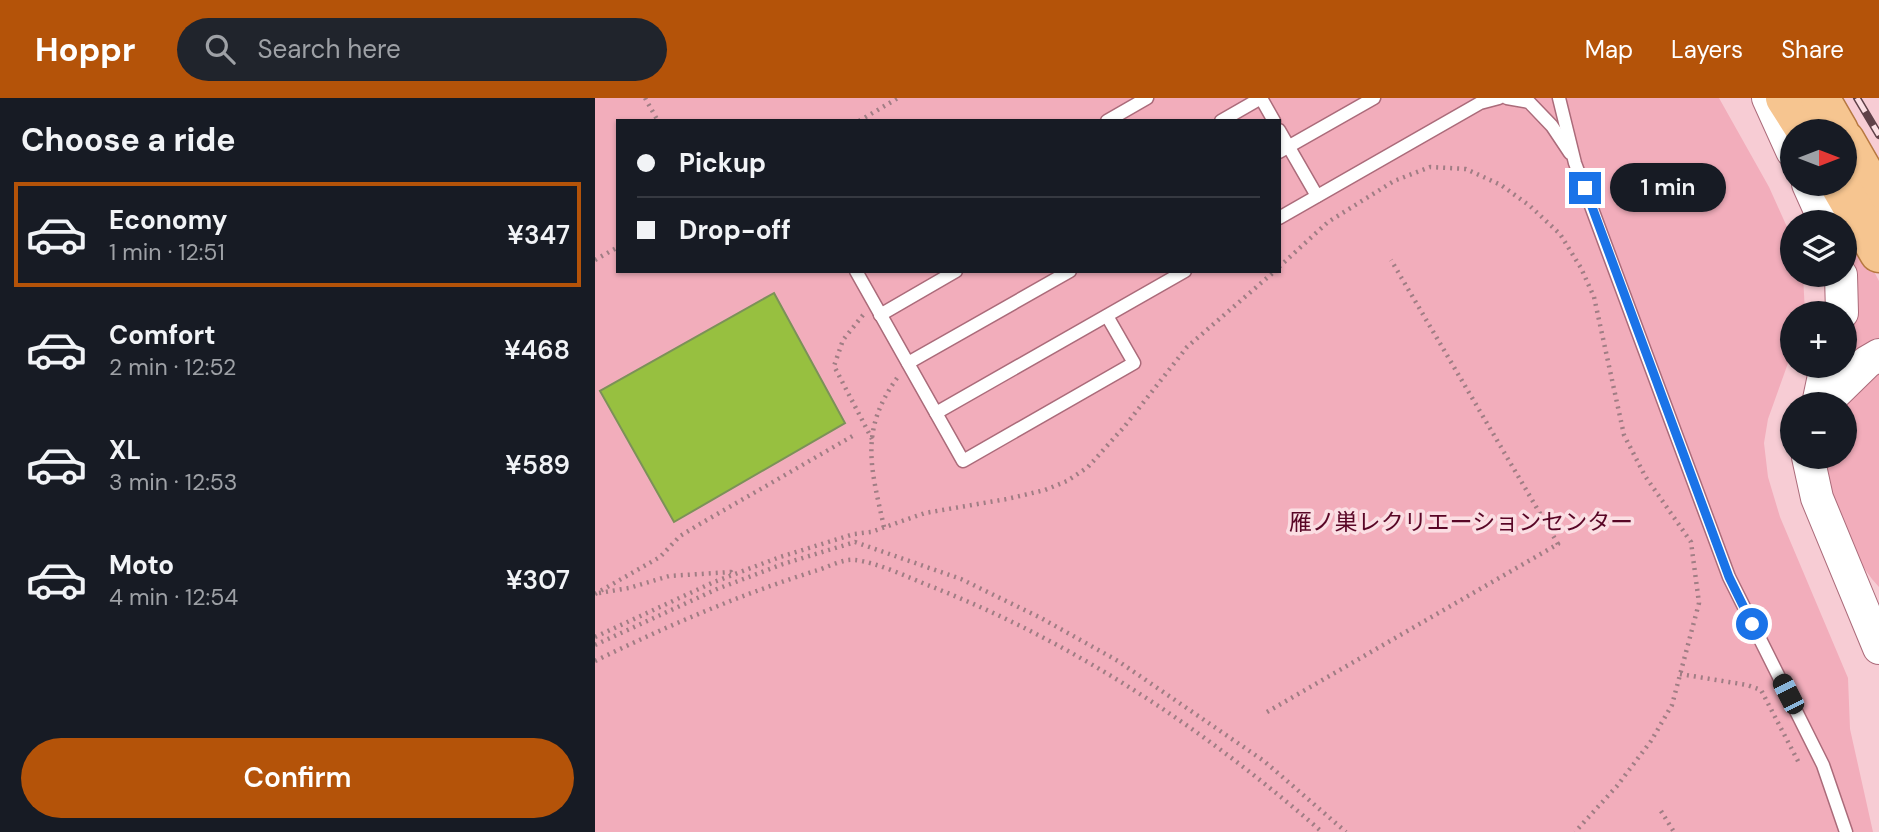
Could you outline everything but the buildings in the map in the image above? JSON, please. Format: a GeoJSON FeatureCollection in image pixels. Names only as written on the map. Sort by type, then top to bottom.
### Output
{"type":"FeatureCollection","features":[{"type":"Feature","properties":{"kind":"main road"},"geometry":{"type":"LineString","coordinates":[[1785,98],[1798,119]]}},
{"type":"Feature","properties":{"kind":"main road"},"geometry":{"type":"LineString","coordinates":[[1820,98],[1832,119]]}},
{"type":"Feature","properties":{"kind":"main road"},"geometry":{"type":"LineString","coordinates":[[1857,161],[1879,199]]}},
{"type":"Feature","properties":{"kind":"main road"},"geometry":{"type":"LineString","coordinates":[[1846,196],[1879,253]]}},
{"type":"Feature","properties":{"kind":"street"},"geometry":{"type":"LineString","coordinates":[[1768,98],[1780,124]]}},
{"type":"Feature","properties":{"kind":"street"},"geometry":{"type":"LineString","coordinates":[[1836,392],[1867,362],[1879,355]]}},
{"type":"Feature","properties":{"kind":"street"},"geometry":{"type":"LineString","coordinates":[[1811,469],[1817,498],[1873,618],[1879,648]]}},
{"type":"Feature","properties":{"kind":"lane"},"geometry":{"type":"LineString","coordinates":[[1110,119],[1147,98]]}},
{"type":"Feature","properties":{"kind":"lane"},"geometry":{"type":"LineString","coordinates":[[1224,119],[1261,98],[1273,119]]}},
{"type":"Feature","properties":{"kind":"lane"},"geometry":{"type":"LineString","coordinates":[[1317,196],[1284,149],[1374,98]]}},
{"type":"Feature","properties":{"kind":"lane"},"geometry":{"type":"LineString","coordinates":[[1281,217],[1474,102],[1499,98]]}},
{"type":"Feature","properties":{"kind":"lane"},"geometry":{"type":"LineString","coordinates":[[1507,98],[1529,102],[1552,125],[1575,163]]}},
{"type":"Feature","properties":{"kind":"lane"},"geometry":{"type":"LineString","coordinates":[[1559,98],[1575,163],[1729,577],[1823,765],[1846,832]]}},
{"type":"Feature","properties":{"kind":"lane"},"geometry":{"type":"LineString","coordinates":[[857,273],[880,314],[904,369],[936,413],[963,461],[1134,363],[1107,316]]}},
{"type":"Feature","properties":{"kind":"lane"},"geometry":{"type":"LineString","coordinates":[[880,314],[952,273]]}},
{"type":"Feature","properties":{"kind":"lane"},"geometry":{"type":"LineString","coordinates":[[904,369],[1067,273]]}},
{"type":"Feature","properties":{"kind":"lane"},"geometry":{"type":"LineString","coordinates":[[936,413],[1178,273]]}},
{"type":"Feature","properties":{"kind":"path"},"geometry":{"type":"LineString","coordinates":[[645,98],[657,119]]}},
{"type":"Feature","properties":{"kind":"path"},"geometry":{"type":"LineString","coordinates":[[862,119],[898,98]]}},
{"type":"Feature","properties":{"kind":"path"},"geometry":{"type":"LineString","coordinates":[[1281,265],[1328,222],[1394,181],[1430,167],[1466,169],[1501,185],[1530,206],[1560,234],[1581,268],[1594,297],[1624,435],[1646,476],[1691,542],[1699,603],[1672,705],[1651,741],[1617,786],[1575,832]]}},
{"type":"Feature","properties":{"kind":"path"},"geometry":{"type":"LineString","coordinates":[[595,260],[616,248]]}},
{"type":"Feature","properties":{"kind":"path"},"geometry":{"type":"LineString","coordinates":[[1267,712],[1558,544],[1391,260]]}},
{"type":"Feature","properties":{"kind":"path"},"geometry":{"type":"LineString","coordinates":[[595,637],[714,582],[818,545],[925,513],[1045,490],[1067,481],[1088,467],[1124,427],[1187,347],[1273,273]]}},
{"type":"Feature","properties":{"kind":"path"},"geometry":{"type":"LineString","coordinates":[[866,312],[843,340],[834,366],[872,439]]}},
{"type":"Feature","properties":{"kind":"path"},"geometry":{"type":"LineString","coordinates":[[884,527],[876,496],[871,454],[874,420],[879,405],[904,369]]}},
{"type":"Feature","properties":{"kind":"path"},"geometry":{"type":"LineString","coordinates":[[595,594],[660,557],[680,536],[856,434]]}},
{"type":"Feature","properties":{"kind":"path"},"geometry":{"type":"LineString","coordinates":[[595,645],[717,589],[782,564],[855,542],[961,579],[1041,618],[1118,661],[1264,761],[1346,832]]}},
{"type":"Feature","properties":{"kind":"path"},"geometry":{"type":"LineString","coordinates":[[595,661],[758,590],[854,559],[954,595],[1034,632],[1098,668],[1253,773],[1322,832]]}},
{"type":"Feature","properties":{"kind":"path"},"geometry":{"type":"LineString","coordinates":[[595,594],[669,576],[731,572],[733,575]]}},
{"type":"Feature","properties":{"kind":"path"},"geometry":{"type":"LineString","coordinates":[[1680,674],[1747,684],[1762,690],[1802,768]]}},
{"type":"Feature","properties":{"kind":"path"},"geometry":{"type":"LineString","coordinates":[[1661,811],[1674,832]]}},
{"type":"Feature","properties":{"kind":"green space","name":"雁ノ巣レクリエーションセンター"},"geometry":{"type":"Polygon","coordinates":[[[595,98],[1719,98],[1780,211],[1780,287],[1804,287],[1804,301],[1780,301],[1780,378],[1783,378],[1768,419],[1764,443],[1768,477],[1780,517],[1848,678],[1850,729],[1873,832],[595,832],[595,98]]]}},
{"type":"Feature","properties":{"kind":"green space"},"geometry":{"type":"Polygon","coordinates":[[[1857,239],[1879,281],[1879,342],[1857,358],[1857,301],[1851,301],[1850,287],[1857,287],[1857,239]]]}},
{"type":"Feature","properties":{"kind":"green space"},"geometry":{"type":"Polygon","coordinates":[[[1879,367],[1879,587],[1859,560],[1843,528],[1828,469],[1857,469],[1856,392],[1879,367]]]}},
{"type":"Feature","properties":{"kind":"railway"},"geometry":{"type":"LineString","coordinates":[[1857,98],[1879,135]]}},
{"type":"Feature","properties":{"kind":"route"},"geometry":{"type":"LineString","coordinates":[[1585,188],[1729,577],[1752,624]]}}]}
